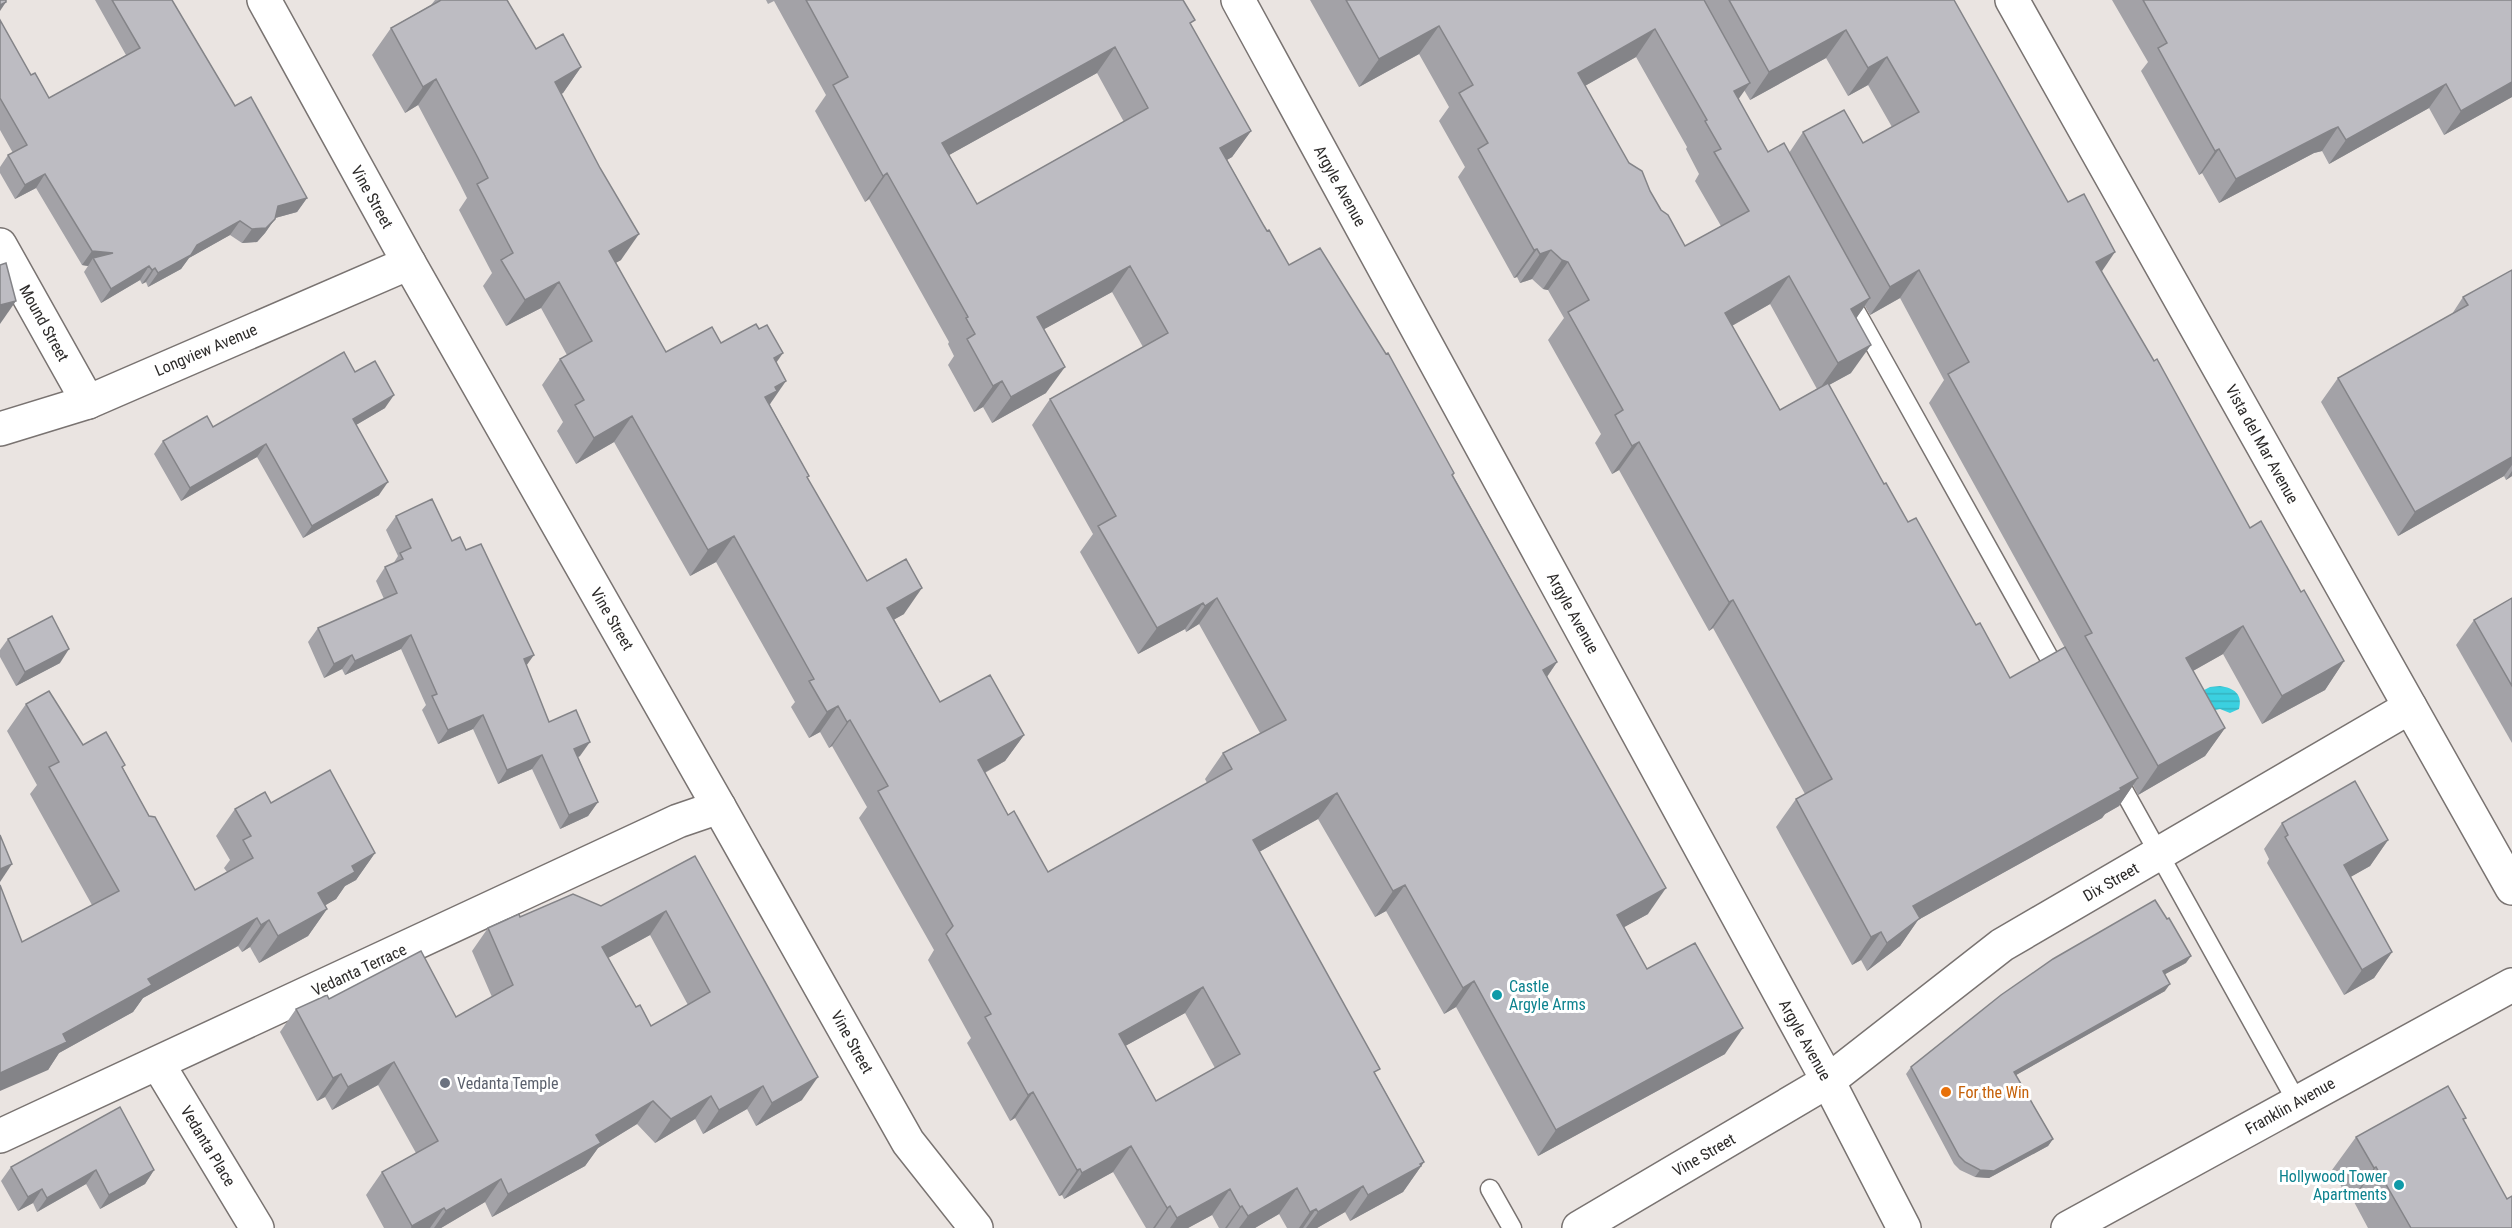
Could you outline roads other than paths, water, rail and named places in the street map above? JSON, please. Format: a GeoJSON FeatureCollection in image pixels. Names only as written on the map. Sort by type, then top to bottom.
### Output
{"type":"FeatureCollection","features":[{"type":"Feature","properties":{"kind":"street","name":"Vine Street"},"geometry":{"type":"LineString","coordinates":[[264,0],[408,263],[908,1142],[976,1228]]}},
{"type":"Feature","properties":{"kind":"street","name":"Argyle Avenue"},"geometry":{"type":"LineString","coordinates":[[1239,0],[1828,1081],[1904,1228]]}},
{"type":"Feature","properties":{"kind":"street","name":"Vista del Mar Avenue"},"geometry":{"type":"LineString","coordinates":[[2012,0],[2512,888]]}},
{"type":"Feature","properties":{"kind":"street","name":"Mound Street"},"geometry":{"type":"LineString","coordinates":[[0,244],[88,402]]}},
{"type":"Feature","properties":{"kind":"street","name":"Longview Avenue"},"geometry":{"type":"LineString","coordinates":[[0,429],[88,402],[408,263]]}},
{"type":"Feature","properties":{"kind":"street","name":"Dix Street"},"geometry":{"type":"LineString","coordinates":[[1828,1081],[2002,945],[2410,707]]}},
{"type":"Feature","properties":{"kind":"street","name":"Vedanta Terrace"},"geometry":{"type":"LineString","coordinates":[[0,1136],[678,821],[719,807]]}},
{"type":"Feature","properties":{"kind":"street","name":"Franklin Avenue"},"geometry":{"type":"LineString","coordinates":[[2068,1228],[2512,985]]}},
{"type":"Feature","properties":{"kind":"street","name":"Vedanta Place"},"geometry":{"type":"LineString","coordinates":[[158,1064],[257,1228]]}},
{"type":"Feature","properties":{"kind":"street","name":"Vine Street"},"geometry":{"type":"LineString","coordinates":[[1579,1228],[1828,1081]]}},
{"type":"Feature","properties":{"kind":"lane"},"geometry":{"type":"LineString","coordinates":[[1839,282],[2067,690]]}},
{"type":"Feature","properties":{"kind":"lane"},"geometry":{"type":"LineString","coordinates":[[2102,753],[2296,1102]]}},
{"type":"Feature","properties":{"kind":"lane"},"geometry":{"type":"LineString","coordinates":[[1490,1189],[1512,1228]]}},
{"type":"Feature","properties":{"kind":"water"},"geometry":{"type":"Polygon","coordinates":[[[2220,686],[2236,693],[2240,699],[2239,709],[2230,713],[2220,709],[2215,710],[2198,693],[2210,687],[2220,686]]]}},
{"type":"Feature","properties":{"kind":"place","name":"Castle Argyle Arms"},"geometry":{"type":"Point","coordinates":[1497,995]}},
{"type":"Feature","properties":{"kind":"place","name":"Vedanta Temple"},"geometry":{"type":"Point","coordinates":[445,1083]}},
{"type":"Feature","properties":{"kind":"place","name":"For the Win"},"geometry":{"type":"Point","coordinates":[1946,1092]}},
{"type":"Feature","properties":{"kind":"place","name":"Hollywood Tower Apartments"},"geometry":{"type":"Point","coordinates":[2399,1185]}}]}
